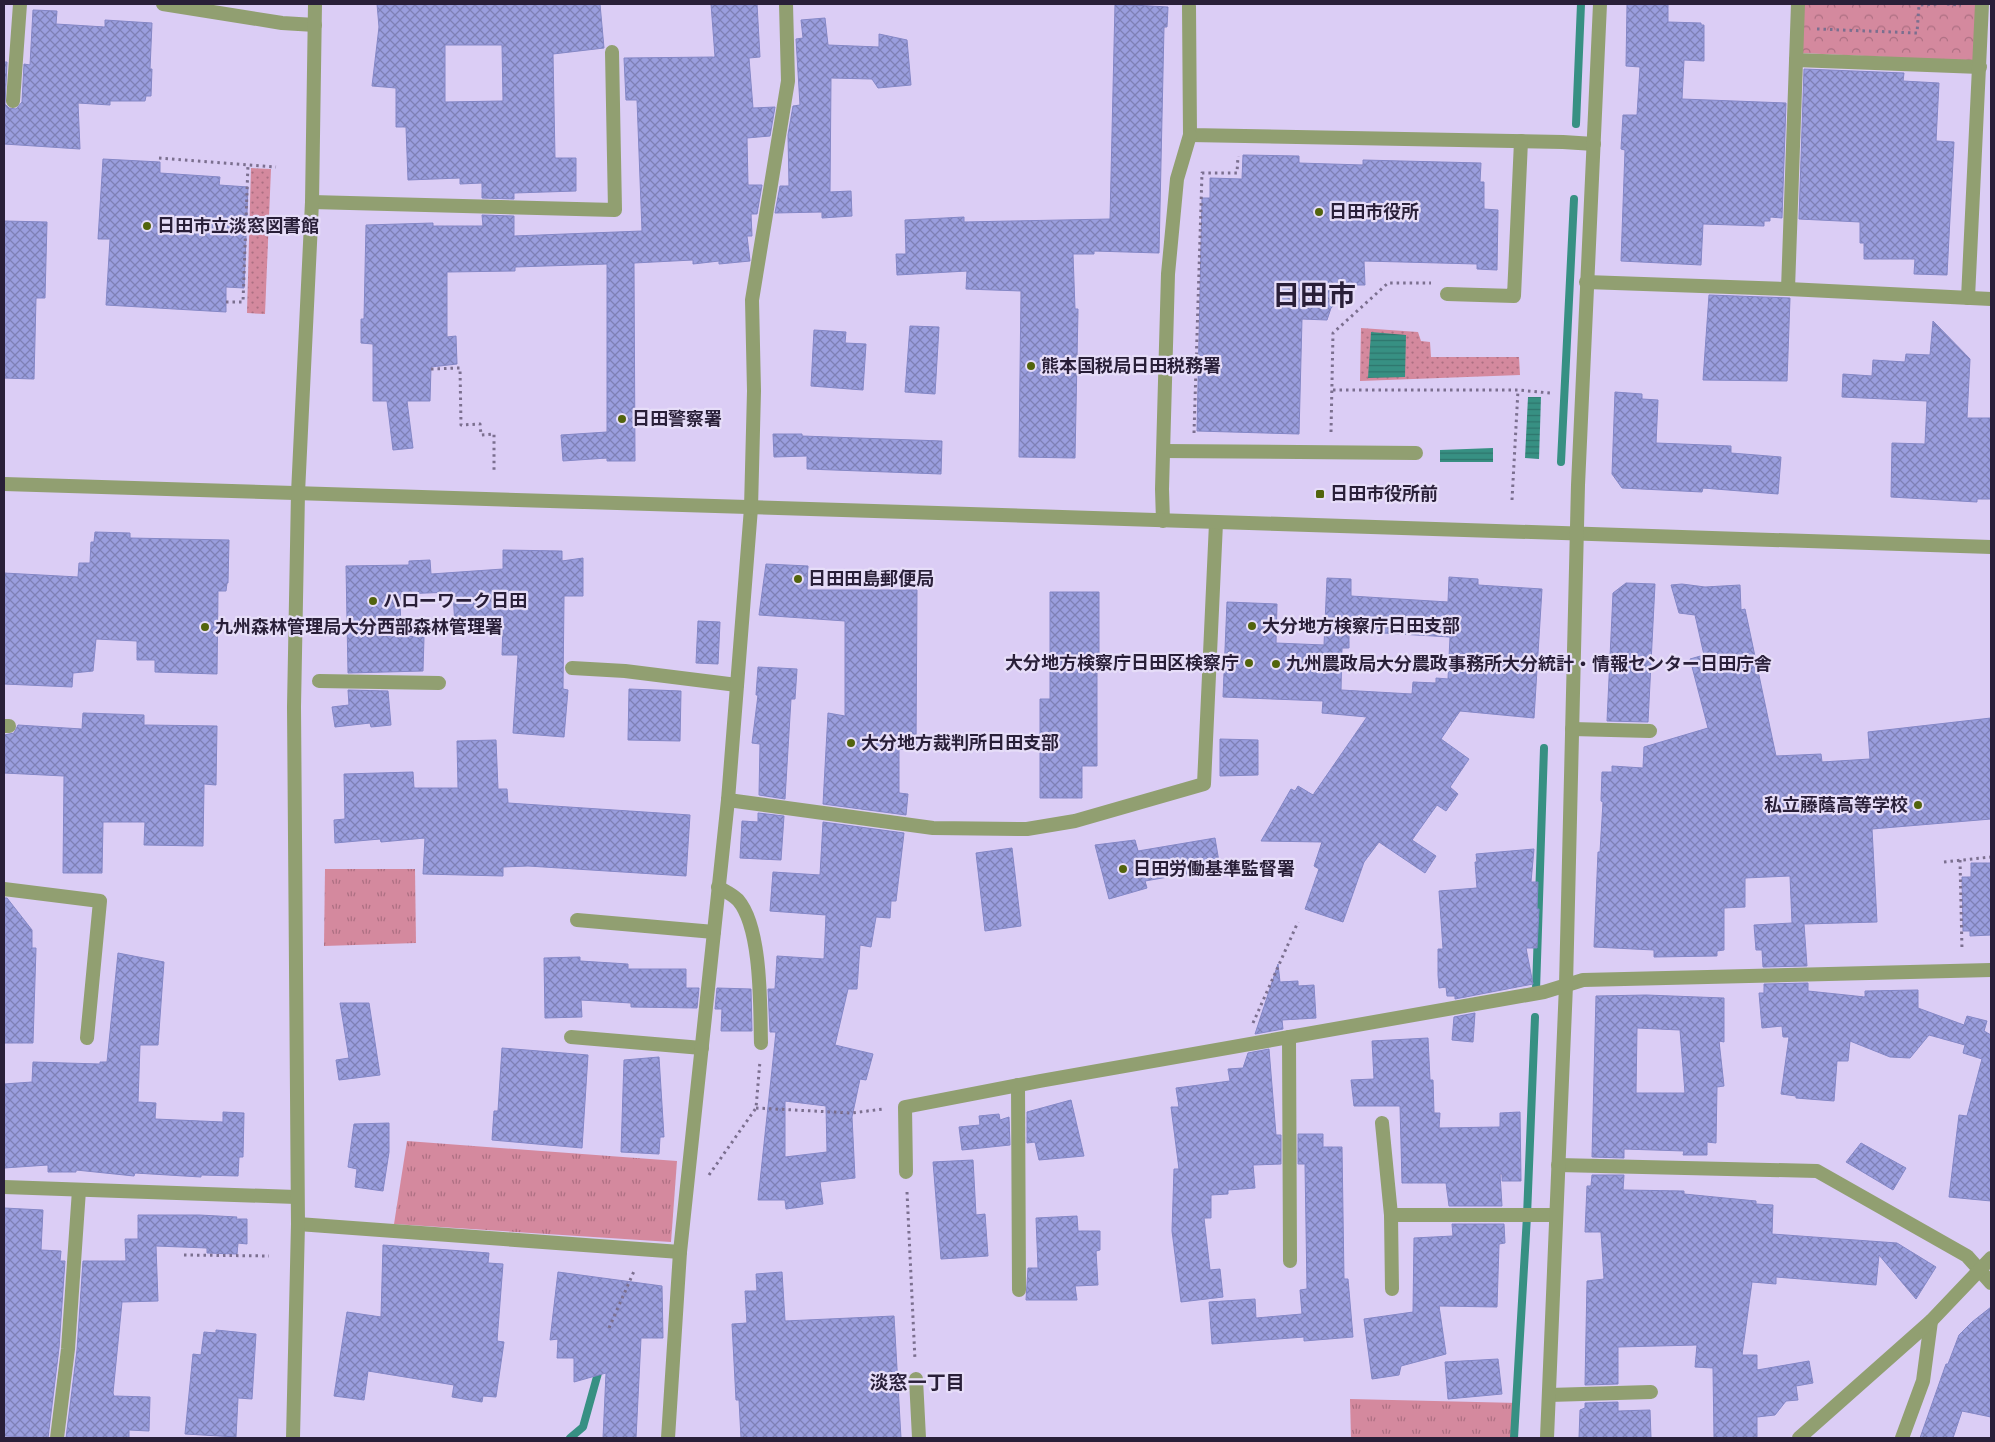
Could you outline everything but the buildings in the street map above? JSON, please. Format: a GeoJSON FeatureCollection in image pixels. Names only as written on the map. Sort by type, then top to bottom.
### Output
{"type":"FeatureCollection","features":[{"type":"Feature","properties":{"kind":"street"},"geometry":{"type":"LineString","coordinates":[[13,101],[20,4]]}},
{"type":"Feature","properties":{"kind":"street"},"geometry":{"type":"LineString","coordinates":[[162,4],[282,24],[314,25]]}},
{"type":"Feature","properties":{"kind":"street"},"geometry":{"type":"LineString","coordinates":[[293,1438],[298,1224],[296,1197],[294,707],[298,493],[312,202],[315,4]]}},
{"type":"Feature","properties":{"kind":"street"},"geometry":{"type":"LineString","coordinates":[[668,1438],[680,1252],[728,800],[751,508],[754,391],[752,300],[788,81],[786,4]]}},
{"type":"Feature","properties":{"kind":"street"},"geometry":{"type":"LineString","coordinates":[[1547,1438],[1566,984],[1578,485],[1600,4]]}},
{"type":"Feature","properties":{"kind":"street"},"geometry":{"type":"LineString","coordinates":[[1788,289],[1798,4]]}},
{"type":"Feature","properties":{"kind":"street"},"geometry":{"type":"LineString","coordinates":[[1968,298],[1982,4]]}},
{"type":"Feature","properties":{"kind":"street"},"geometry":{"type":"LineString","coordinates":[[1163,521],[1168,274],[1177,180],[1190,135],[1189,6]]}},
{"type":"Feature","properties":{"kind":"street"},"geometry":{"type":"LineString","coordinates":[[312,202],[615,210],[612,52]]}},
{"type":"Feature","properties":{"kind":"street"},"geometry":{"type":"LineString","coordinates":[[1796,60],[1980,68]]}},
{"type":"Feature","properties":{"kind":"street"},"geometry":{"type":"LineString","coordinates":[[1190,135],[1594,144]]}},
{"type":"Feature","properties":{"kind":"street"},"geometry":{"type":"LineString","coordinates":[[1447,294],[1514,296],[1521,141]]}},
{"type":"Feature","properties":{"kind":"street"},"geometry":{"type":"LineString","coordinates":[[1586,282],[1991,299]]}},
{"type":"Feature","properties":{"kind":"street"},"geometry":{"type":"LineString","coordinates":[[1164,444],[1416,453]]}},
{"type":"Feature","properties":{"kind":"street"},"geometry":{"type":"LineString","coordinates":[[4,484],[298,493],[340,492],[751,508],[1991,547]]}},
{"type":"Feature","properties":{"kind":"street"},"geometry":{"type":"LineString","coordinates":[[728,800],[933,828],[1027,829],[1075,821],[1204,784],[1216,523]]}},
{"type":"Feature","properties":{"kind":"street"},"geometry":{"type":"LineString","coordinates":[[572,668],[662,675],[737,685]]}},
{"type":"Feature","properties":{"kind":"street"},"geometry":{"type":"LineString","coordinates":[[318,681],[439,683]]}},
{"type":"Feature","properties":{"kind":"street"},"geometry":{"type":"LineString","coordinates":[[1572,729],[1650,731]]}},
{"type":"Feature","properties":{"kind":"street"},"geometry":{"type":"LineString","coordinates":[[718,887],[738,901],[745,913],[754,941],[758,972],[761,1043]]}},
{"type":"Feature","properties":{"kind":"street"},"geometry":{"type":"LineString","coordinates":[[4,889],[100,901],[87,1038]]}},
{"type":"Feature","properties":{"kind":"street"},"geometry":{"type":"LineString","coordinates":[[577,920],[714,932]]}},
{"type":"Feature","properties":{"kind":"street"},"geometry":{"type":"LineString","coordinates":[[906,1172],[905,1107],[1018,1085],[1544,992],[1583,980],[1991,970]]}},
{"type":"Feature","properties":{"kind":"street"},"geometry":{"type":"LineString","coordinates":[[571,1037],[702,1048]]}},
{"type":"Feature","properties":{"kind":"street"},"geometry":{"type":"LineString","coordinates":[[1289,1037],[1290,1261]]}},
{"type":"Feature","properties":{"kind":"street"},"geometry":{"type":"LineString","coordinates":[[1018,1085],[1019,1290]]}},
{"type":"Feature","properties":{"kind":"street"},"geometry":{"type":"LineString","coordinates":[[1382,1123],[1391,1215],[1392,1289]]}},
{"type":"Feature","properties":{"kind":"street"},"geometry":{"type":"LineString","coordinates":[[1558,1165],[1817,1172],[1967,1256],[1991,1282]]}},
{"type":"Feature","properties":{"kind":"street"},"geometry":{"type":"LineString","coordinates":[[4,1187],[296,1197]]}},
{"type":"Feature","properties":{"kind":"street"},"geometry":{"type":"LineString","coordinates":[[57,1438],[68,1349],[79,1190]]}},
{"type":"Feature","properties":{"kind":"street"},"geometry":{"type":"LineString","coordinates":[[1391,1215],[1556,1216]]}},
{"type":"Feature","properties":{"kind":"street"},"geometry":{"type":"LineString","coordinates":[[298,1224],[680,1252]]}},
{"type":"Feature","properties":{"kind":"street"},"geometry":{"type":"LineString","coordinates":[[1798,1438],[1931,1321],[1991,1258]]}},
{"type":"Feature","properties":{"kind":"street"},"geometry":{"type":"LineString","coordinates":[[1902,1438],[1923,1381],[1931,1321]]}},
{"type":"Feature","properties":{"kind":"street"},"geometry":{"type":"LineString","coordinates":[[916,1378],[919,1438]]}},
{"type":"Feature","properties":{"kind":"street"},"geometry":{"type":"LineString","coordinates":[[1549,1395],[1651,1392]]}},
{"type":"Feature","properties":{"kind":"path"},"geometry":{"type":"LineString","coordinates":[[1797,28],[1917,32],[1919,5],[1940,4]]}},
{"type":"Feature","properties":{"kind":"path"},"geometry":{"type":"LineString","coordinates":[[159,158],[276,167]]}},
{"type":"Feature","properties":{"kind":"path"},"geometry":{"type":"LineString","coordinates":[[226,302],[243,302],[248,164]]}},
{"type":"Feature","properties":{"kind":"path"},"geometry":{"type":"LineString","coordinates":[[1164,444],[1193,437],[1202,173],[1237,172]]}},
{"type":"Feature","properties":{"kind":"path"},"geometry":{"type":"LineString","coordinates":[[1331,440],[1333,333],[1388,283],[1437,283]]}},
{"type":"Feature","properties":{"kind":"path"},"geometry":{"type":"LineString","coordinates":[[431,369],[460,368],[461,425],[480,424],[480,436],[494,434],[494,471]]}},
{"type":"Feature","properties":{"kind":"path"},"geometry":{"type":"LineString","coordinates":[[1333,390],[1518,390],[1550,393]]}},
{"type":"Feature","properties":{"kind":"path"},"geometry":{"type":"LineString","coordinates":[[1512,500],[1518,390]]}},
{"type":"Feature","properties":{"kind":"path"},"geometry":{"type":"LineString","coordinates":[[1944,862],[1991,857]]}},
{"type":"Feature","properties":{"kind":"path"},"geometry":{"type":"LineString","coordinates":[[1960,860],[1963,971]]}},
{"type":"Feature","properties":{"kind":"path"},"geometry":{"type":"LineString","coordinates":[[1244,1044],[1298,922]]}},
{"type":"Feature","properties":{"kind":"path"},"geometry":{"type":"LineString","coordinates":[[707,1178],[756,1108],[761,1043]]}},
{"type":"Feature","properties":{"kind":"path"},"geometry":{"type":"LineString","coordinates":[[756,1108],[852,1113],[905,1107]]}},
{"type":"Feature","properties":{"kind":"path"},"geometry":{"type":"LineString","coordinates":[[906,1172],[916,1378]]}},
{"type":"Feature","properties":{"kind":"path"},"geometry":{"type":"LineString","coordinates":[[609,1328],[632,1273],[649,1250]]}},
{"type":"Feature","properties":{"kind":"path"},"geometry":{"type":"LineString","coordinates":[[184,1255],[269,1256]]}},
{"type":"Feature","properties":{"kind":"green space"},"geometry":{"type":"Polygon","coordinates":[[[1801,4],[1977,4],[1975,61],[1800,53],[1801,4]]]}},
{"type":"Feature","properties":{"kind":"green space"},"geometry":{"type":"Polygon","coordinates":[[[251,168],[271,169],[265,314],[247,313],[251,168]]]}},
{"type":"Feature","properties":{"kind":"green space"},"geometry":{"type":"Polygon","coordinates":[[[1361,328],[1418,332],[1421,341],[1430,342],[1431,357],[1519,357],[1520,375],[1360,381],[1361,328]]]}},
{"type":"Feature","properties":{"kind":"green space"},"geometry":{"type":"Polygon","coordinates":[[[325,869],[415,869],[416,943],[324,946],[325,869]]]}},
{"type":"Feature","properties":{"kind":"green space"},"geometry":{"type":"Polygon","coordinates":[[[407,1141],[677,1161],[671,1242],[394,1224],[407,1141]]]}},
{"type":"Feature","properties":{"kind":"green space"},"geometry":{"type":"Polygon","coordinates":[[[1350,1399],[1519,1403],[1516,1438],[1351,1438],[1350,1399]]]}},
{"type":"Feature","properties":{"kind":"shaded area"},"geometry":{"type":"Polygon","coordinates":[[[1371,332],[1406,335],[1405,377],[1368,378],[1371,332]]]}},
{"type":"Feature","properties":{"kind":"shaded area"},"geometry":{"type":"Polygon","coordinates":[[[1528,397],[1541,397],[1539,459],[1525,458],[1528,397]]]}},
{"type":"Feature","properties":{"kind":"shaded area"},"geometry":{"type":"Polygon","coordinates":[[[1493,448],[1493,462],[1440,462],[1440,450],[1493,448]]]}},
{"type":"Feature","properties":{"kind":"waterway"},"geometry":{"type":"LineString","coordinates":[[1576,124],[1581,4]]}},
{"type":"Feature","properties":{"kind":"waterway"},"geometry":{"type":"LineString","coordinates":[[1561,462],[1574,199]]}},
{"type":"Feature","properties":{"kind":"waterway"},"geometry":{"type":"LineString","coordinates":[[1536,990],[1544,748]]}},
{"type":"Feature","properties":{"kind":"waterway"},"geometry":{"type":"LineString","coordinates":[[1514,1438],[1527,1216],[1535,1017]]}},
{"type":"Feature","properties":{"kind":"waterway"},"geometry":{"type":"LineString","coordinates":[[570,1438],[583,1427],[600,1366]]}},
{"type":"Feature","properties":{"kind":"place","name":"日田市役所"},"geometry":{"type":"Point","coordinates":[1319,212]}},
{"type":"Feature","properties":{"kind":"place","name":"日田市立淡窓図書館"},"geometry":{"type":"Point","coordinates":[147,226]}},
{"type":"Feature","properties":{"kind":"place","name":"熊本国税局日田税務署"},"geometry":{"type":"Point","coordinates":[1031,366]}},
{"type":"Feature","properties":{"kind":"place","name":"日田警察署"},"geometry":{"type":"Point","coordinates":[622,419]}},
{"type":"Feature","properties":{"kind":"place","name":"日田市役所前"},"geometry":{"type":"Point","coordinates":[1320,494]}},
{"type":"Feature","properties":{"kind":"place","name":"日田田島郵便局"},"geometry":{"type":"Point","coordinates":[798,579]}},
{"type":"Feature","properties":{"kind":"place","name":"ハローワーク日田"},"geometry":{"type":"Point","coordinates":[373,601]}},
{"type":"Feature","properties":{"kind":"place","name":"大分地方検察庁日田支部"},"geometry":{"type":"Point","coordinates":[1252,626]}},
{"type":"Feature","properties":{"kind":"place","name":"九州森林管理局大分西部森林管理署"},"geometry":{"type":"Point","coordinates":[205,627]}},
{"type":"Feature","properties":{"kind":"place","name":"大分地方検察庁日田区検察庁"},"geometry":{"type":"Point","coordinates":[1249,663]}},
{"type":"Feature","properties":{"kind":"place","name":"九州農政局大分農政事務所大分統計・情報センター日田庁舎"},"geometry":{"type":"Point","coordinates":[1276,664]}},
{"type":"Feature","properties":{"kind":"place","name":"大分地方裁判所日田支部"},"geometry":{"type":"Point","coordinates":[851,743]}},
{"type":"Feature","properties":{"kind":"place","name":"私立藤蔭高等学校"},"geometry":{"type":"Point","coordinates":[1918,805]}},
{"type":"Feature","properties":{"kind":"place","name":"日田労働基準監督署"},"geometry":{"type":"Point","coordinates":[1123,869]}},
{"type":"Feature","properties":{"kind":"district","name":"日田市"},"geometry":{"type":"Point","coordinates":[1314,295]}},
{"type":"Feature","properties":{"kind":"district","name":"淡窓一丁目"},"geometry":{"type":"Point","coordinates":[917,1382]}}]}
